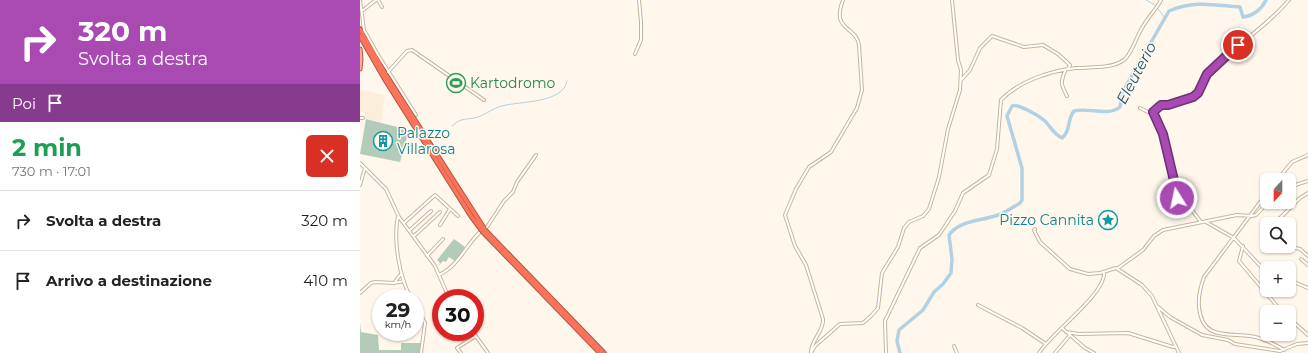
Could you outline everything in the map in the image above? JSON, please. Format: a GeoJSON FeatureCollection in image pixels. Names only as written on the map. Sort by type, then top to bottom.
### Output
{"type":"FeatureCollection","features":[{"type":"Feature","properties":{"kind":"highway"},"geometry":{"type":"LineString","coordinates":[[360,29],[382,70],[485,230],[604,353]]}},
{"type":"Feature","properties":{"kind":"highway"},"geometry":{"type":"LineString","coordinates":[[360,36],[386,81],[471,216],[483,232],[600,353]]}},
{"type":"Feature","properties":{"kind":"main road"},"geometry":{"type":"LineString","coordinates":[[360,49],[360,70]]}},
{"type":"Feature","properties":{"kind":"street"},"geometry":{"type":"LineString","coordinates":[[360,0],[364,30],[388,72],[416,115]]}},
{"type":"Feature","properties":{"kind":"street"},"geometry":{"type":"LineString","coordinates":[[362,11],[377,0],[382,7]]}},
{"type":"Feature","properties":{"kind":"street"},"geometry":{"type":"LineString","coordinates":[[635,54],[641,40],[639,0]]}},
{"type":"Feature","properties":{"kind":"street"},"geometry":{"type":"LineString","coordinates":[[811,353],[811,347],[823,325],[823,318],[806,265],[795,246],[784,215],[796,189],[809,167],[831,152],[836,142],[844,133],[859,104],[862,90],[859,45],[857,38],[846,30],[839,17],[839,8],[843,0]]}},
{"type":"Feature","properties":{"kind":"street"},"geometry":{"type":"LineString","coordinates":[[811,353],[815,346],[840,324],[863,323],[867,321],[878,308],[882,273],[898,247],[904,228],[909,222],[926,213],[931,204],[940,172],[948,129],[958,98],[961,80],[952,0]]}},
{"type":"Feature","properties":{"kind":"street"},"geometry":{"type":"LineString","coordinates":[[886,353],[885,321],[920,248],[939,235],[954,212],[963,193],[989,175],[996,149],[1001,100],[1016,88],[1040,77],[1066,70],[1113,65],[1126,59],[1142,27],[1161,0]]}},
{"type":"Feature","properties":{"kind":"street"},"geometry":{"type":"LineString","coordinates":[[1140,108],[1148,112],[1153,112],[1161,105],[1168,105],[1193,97],[1198,93],[1207,74],[1238,45],[1275,16],[1289,0]]}},
{"type":"Feature","properties":{"kind":"street"},"geometry":{"type":"LineString","coordinates":[[961,80],[970,70],[980,48],[992,36],[1024,47],[1043,44],[1058,54],[1070,65],[1066,70],[1061,84],[1067,96]]}},
{"type":"Feature","properties":{"kind":"street"},"geometry":{"type":"LineString","coordinates":[[388,72],[407,51],[412,50],[484,100]]}},
{"type":"Feature","properties":{"kind":"street"},"geometry":{"type":"LineString","coordinates":[[1153,112],[1163,134],[1180,207],[1184,210],[1191,209],[1202,222]]}},
{"type":"Feature","properties":{"kind":"street"},"geometry":{"type":"LineString","coordinates":[[487,227],[504,201],[513,192],[514,186],[520,176],[536,155]]}},
{"type":"Feature","properties":{"kind":"street"},"geometry":{"type":"LineString","coordinates":[[1283,173],[1292,162],[1308,155]]}},
{"type":"Feature","properties":{"kind":"street"},"geometry":{"type":"LineString","coordinates":[[360,164],[384,186],[398,215],[435,266],[445,289]]}},
{"type":"Feature","properties":{"kind":"street"},"geometry":{"type":"LineString","coordinates":[[360,185],[365,168]]}},
{"type":"Feature","properties":{"kind":"street"},"geometry":{"type":"LineString","coordinates":[[1296,185],[1308,181]]}},
{"type":"Feature","properties":{"kind":"street"},"geometry":{"type":"LineString","coordinates":[[1281,217],[1300,198],[1308,193]]}},
{"type":"Feature","properties":{"kind":"street"},"geometry":{"type":"LineString","coordinates":[[404,223],[435,195],[458,216]]}},
{"type":"Feature","properties":{"kind":"street"},"geometry":{"type":"LineString","coordinates":[[1260,202],[1209,271],[1200,286],[1198,298],[1200,318],[1205,325],[1215,333],[1257,338],[1272,342],[1284,350]]}},
{"type":"Feature","properties":{"kind":"street"},"geometry":{"type":"LineString","coordinates":[[440,225],[450,209]]}},
{"type":"Feature","properties":{"kind":"street"},"geometry":{"type":"LineString","coordinates":[[1035,229],[1034,230],[1040,242],[1068,268],[1088,274],[1118,268],[1143,250],[1154,236],[1163,230],[1237,215],[1256,215],[1262,209]]}},
{"type":"Feature","properties":{"kind":"street"},"geometry":{"type":"LineString","coordinates":[[410,230],[431,211]]}},
{"type":"Feature","properties":{"kind":"street"},"geometry":{"type":"LineString","coordinates":[[414,236],[440,212]]}},
{"type":"Feature","properties":{"kind":"street"},"geometry":{"type":"LineString","coordinates":[[398,215],[396,224],[398,259],[401,274],[407,289]]}},
{"type":"Feature","properties":{"kind":"street"},"geometry":{"type":"LineString","coordinates":[[1206,222],[1234,238],[1260,264]]}},
{"type":"Feature","properties":{"kind":"street"},"geometry":{"type":"LineString","coordinates":[[439,275],[455,265],[469,242],[479,232]]}},
{"type":"Feature","properties":{"kind":"street"},"geometry":{"type":"LineString","coordinates":[[427,256],[443,239]]}},
{"type":"Feature","properties":{"kind":"street"},"geometry":{"type":"LineString","coordinates":[[1243,246],[1239,261],[1276,305]]}},
{"type":"Feature","properties":{"kind":"street"},"geometry":{"type":"LineString","coordinates":[[1296,249],[1304,251],[1308,256]]}},
{"type":"Feature","properties":{"kind":"street"},"geometry":{"type":"LineString","coordinates":[[1302,260],[1308,265]]}},
{"type":"Feature","properties":{"kind":"street"},"geometry":{"type":"LineString","coordinates":[[1118,268],[1145,288],[1152,296],[1179,353]]}},
{"type":"Feature","properties":{"kind":"street"},"geometry":{"type":"LineString","coordinates":[[1039,353],[1096,292],[1103,278],[1104,272]]}},
{"type":"Feature","properties":{"kind":"street"},"geometry":{"type":"LineString","coordinates":[[394,283],[398,280],[401,274]]}},
{"type":"Feature","properties":{"kind":"street"},"geometry":{"type":"LineString","coordinates":[[360,293],[371,283],[394,283],[404,281]]}},
{"type":"Feature","properties":{"kind":"street"},"geometry":{"type":"LineString","coordinates":[[1296,283],[1308,288]]}},
{"type":"Feature","properties":{"kind":"street"},"geometry":{"type":"LineString","coordinates":[[978,305],[1022,328],[1046,344]]}},
{"type":"Feature","properties":{"kind":"street"},"geometry":{"type":"LineString","coordinates":[[1157,306],[1174,319],[1202,334],[1228,340],[1235,344],[1277,351],[1284,350],[1297,344],[1308,343]]}},
{"type":"Feature","properties":{"kind":"street"},"geometry":{"type":"LineString","coordinates":[[1296,324],[1308,335]]}},
{"type":"Feature","properties":{"kind":"street"},"geometry":{"type":"LineString","coordinates":[[1062,328],[1085,348],[1094,353]]}},
{"type":"Feature","properties":{"kind":"street"},"geometry":{"type":"LineString","coordinates":[[1066,332],[1079,334],[1128,333],[1173,347],[1176,346]]}},
{"type":"Feature","properties":{"kind":"street"},"geometry":{"type":"LineString","coordinates":[[1055,353],[1070,335]]}},
{"type":"Feature","properties":{"kind":"street"},"geometry":{"type":"LineString","coordinates":[[421,353],[422,341]]}},
{"type":"Feature","properties":{"kind":"street"},"geometry":{"type":"LineString","coordinates":[[460,353],[458,348],[468,341]]}},
{"type":"Feature","properties":{"kind":"street"},"geometry":{"type":"LineString","coordinates":[[480,341],[488,353]]}},
{"type":"Feature","properties":{"kind":"street"},"geometry":{"type":"LineString","coordinates":[[954,346],[957,353]]}},
{"type":"Feature","properties":{"kind":"shaded area"},"geometry":{"type":"Polygon","coordinates":[[[360,90],[385,95],[381,122],[364,118],[365,113],[360,112],[360,90]]]}},
{"type":"Feature","properties":{"kind":"green space"},"geometry":{"type":"Polygon","coordinates":[[[366,119],[409,130],[400,162],[360,154],[366,119]]]}},
{"type":"Feature","properties":{"kind":"green space"},"geometry":{"type":"Polygon","coordinates":[[[454,239],[465,247],[456,262],[449,257],[446,262],[443,261],[438,266],[440,263],[437,260],[454,239]]]}},
{"type":"Feature","properties":{"kind":"green space"},"geometry":{"type":"Polygon","coordinates":[[[360,323],[361,332],[372,334],[372,341],[378,341],[379,350],[401,350],[401,343],[422,343],[421,353],[360,353],[360,323]]]}},
{"type":"Feature","properties":{"kind":"waterway"},"geometry":{"type":"LineString","coordinates":[[1146,0],[1155,5],[1165,18]]}},
{"type":"Feature","properties":{"kind":"waterway","name":"Eleuterio"},"geometry":{"type":"LineString","coordinates":[[900,353],[897,341],[899,330],[923,310],[934,292],[943,284],[951,273],[952,259],[949,235],[959,226],[1001,214],[1020,203],[1022,200],[1022,168],[1007,116],[1012,106],[1024,108],[1039,117],[1062,138],[1067,132],[1070,118],[1074,111],[1086,110],[1104,112],[1115,110],[1120,107],[1123,91],[1169,11],[1187,5],[1213,4],[1240,7],[1243,17],[1257,12],[1266,0]]}},
{"type":"Feature","properties":{"kind":"waterway"},"geometry":{"type":"LineString","coordinates":[[452,126],[460,120],[481,116],[498,107],[549,98],[558,94],[564,88],[567,81]]}},
{"type":"Feature","properties":{"kind":"place","name":"Kartodromo"},"geometry":{"type":"Point","coordinates":[456,83]}},
{"type":"Feature","properties":{"kind":"place","name":"Palazzo Villarosa"},"geometry":{"type":"Point","coordinates":[383,141]}},
{"type":"Feature","properties":{"kind":"place","name":"Pizzo Cannita"},"geometry":{"type":"Point","coordinates":[1108,220]}},
{"type":"Feature","properties":{"kind":"route"},"geometry":{"type":"LineString","coordinates":[[1177,198],[1175,182],[1167,158],[1163,134],[1155,112],[1153,112],[1161,105],[1170,105],[1193,97],[1198,93],[1207,74],[1238,45]]}}]}
